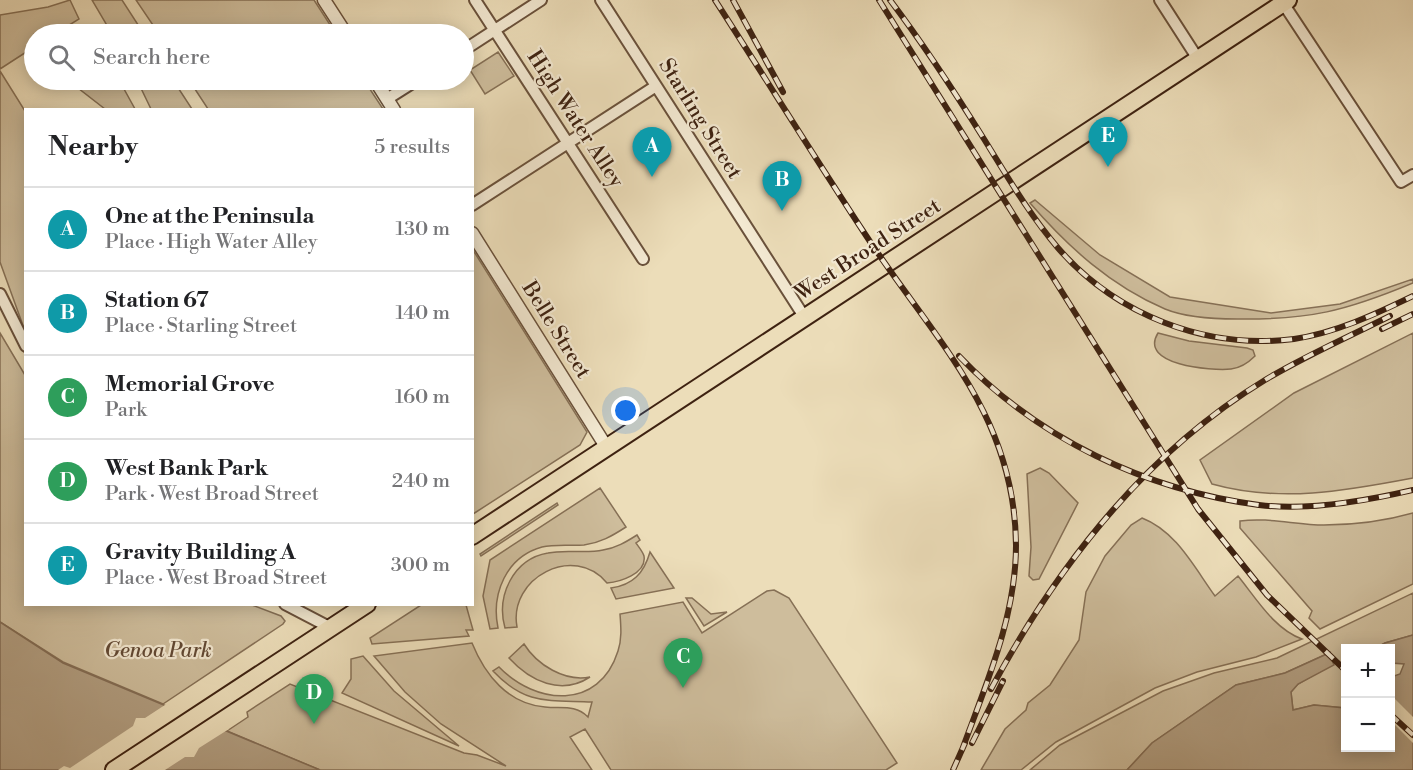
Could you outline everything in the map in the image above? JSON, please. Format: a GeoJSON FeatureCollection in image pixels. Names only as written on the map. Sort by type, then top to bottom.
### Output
{"type":"FeatureCollection","features":[{"type":"Feature","properties":{"kind":"main road","name":"West Broad Street"},"geometry":{"type":"LineString","coordinates":[[474,535],[1286,2]]}},
{"type":"Feature","properties":{"kind":"main road"},"geometry":{"type":"LineString","coordinates":[[114,770],[364,606]]}},
{"type":"Feature","properties":{"kind":"street"},"geometry":{"type":"LineString","coordinates":[[324,0],[340,24]]}},
{"type":"Feature","properties":{"kind":"street","name":"High Water Alley"},"geometry":{"type":"LineString","coordinates":[[475,0],[643,260]]}},
{"type":"Feature","properties":{"kind":"street"},"geometry":{"type":"LineString","coordinates":[[474,43],[541,0]]}},
{"type":"Feature","properties":{"kind":"street","name":"Starling Street"},"geometry":{"type":"LineString","coordinates":[[602,0],[805,318]]}},
{"type":"Feature","properties":{"kind":"street"},"geometry":{"type":"LineString","coordinates":[[1160,0],[1198,59]]}},
{"type":"Feature","properties":{"kind":"street"},"geometry":{"type":"LineString","coordinates":[[1286,2],[1401,182],[1413,175]]}},
{"type":"Feature","properties":{"kind":"street"},"geometry":{"type":"LineString","coordinates":[[474,204],[656,86]]}},
{"type":"Feature","properties":{"kind":"street"},"geometry":{"type":"LineString","coordinates":[[382,90],[391,104],[406,90]]}},
{"type":"Feature","properties":{"kind":"street","name":"Belle Street"},"geometry":{"type":"LineString","coordinates":[[474,236],[607,448]]}},
{"type":"Feature","properties":{"kind":"street"},"geometry":{"type":"LineString","coordinates":[[0,294],[24,342]]}},
{"type":"Feature","properties":{"kind":"street"},"geometry":{"type":"LineString","coordinates":[[289,606],[331,628]]}},
{"type":"Feature","properties":{"kind":"green space"},"geometry":{"type":"Polygon","coordinates":[[[70,0],[79,19],[71,24],[24,24],[24,53],[0,69],[0,15],[48,7],[70,0]]]}},
{"type":"Feature","properties":{"kind":"green space"},"geometry":{"type":"Polygon","coordinates":[[[92,0],[122,0],[138,24],[106,24],[92,0]]]}},
{"type":"Feature","properties":{"kind":"green space"},"geometry":{"type":"Polygon","coordinates":[[[136,0],[314,0],[330,24],[152,24],[136,0]]]}},
{"type":"Feature","properties":{"kind":"green space"},"geometry":{"type":"Polygon","coordinates":[[[498,52],[514,76],[485,94],[474,76],[474,67],[498,52]]]}},
{"type":"Feature","properties":{"kind":"green space"},"geometry":{"type":"Polygon","coordinates":[[[0,71],[24,109],[24,328],[0,262],[0,71]]]}},
{"type":"Feature","properties":{"kind":"green space"},"geometry":{"type":"Polygon","coordinates":[[[81,90],[125,90],[134,108],[104,108],[81,90]]]}},
{"type":"Feature","properties":{"kind":"green space"},"geometry":{"type":"Polygon","coordinates":[[[142,90],[180,90],[191,108],[151,108],[142,90]]]}},
{"type":"Feature","properties":{"kind":"green space"},"geometry":{"type":"Polygon","coordinates":[[[196,90],[371,90],[382,108],[207,108],[196,90]]]}},
{"type":"Feature","properties":{"kind":"green space"},"geometry":{"type":"Polygon","coordinates":[[[1035,200],[1100,255],[1170,297],[1271,313],[1340,304],[1413,279],[1413,283],[1347,307],[1285,318],[1228,319],[1182,314],[1145,300],[1092,264],[1075,250],[1030,203],[1035,200]]]}},
{"type":"Feature","properties":{"kind":"green space"},"geometry":{"type":"Polygon","coordinates":[[[474,252],[587,432],[580,445],[474,513],[474,252]]]}},
{"type":"Feature","properties":{"kind":"green space","name":"Genoa Park"},"geometry":{"type":"Polygon","coordinates":[[[0,333],[24,373],[24,606],[255,606],[281,616],[285,621],[163,704],[63,662],[0,622],[0,333]]]}},
{"type":"Feature","properties":{"kind":"green space"},"geometry":{"type":"Polygon","coordinates":[[[1158,333],[1189,341],[1247,348],[1253,350],[1255,356],[1244,365],[1231,369],[1208,369],[1180,364],[1167,359],[1158,352],[1155,344],[1158,333]]]}},
{"type":"Feature","properties":{"kind":"green space"},"geometry":{"type":"Polygon","coordinates":[[[1413,333],[1413,478],[1337,491],[1288,494],[1237,490],[1212,484],[1200,460],[1294,393],[1413,333]]]}},
{"type":"Feature","properties":{"kind":"green space"},"geometry":{"type":"Polygon","coordinates":[[[1040,468],[1049,473],[1078,503],[1039,579],[1033,580],[1029,576],[1031,547],[1027,474],[1040,468]]]}},
{"type":"Feature","properties":{"kind":"green space"},"geometry":{"type":"Polygon","coordinates":[[[600,488],[626,527],[595,543],[542,547],[519,559],[510,568],[499,590],[496,615],[498,628],[490,629],[483,596],[490,560],[600,488]]]}},
{"type":"Feature","properties":{"kind":"green space"},"geometry":{"type":"Polygon","coordinates":[[[557,503],[558,505],[481,556],[480,554],[557,503]]]}},
{"type":"Feature","properties":{"kind":"green space"},"geometry":{"type":"Polygon","coordinates":[[[1413,513],[1413,584],[1320,629],[1309,618],[1312,611],[1240,528],[1240,521],[1250,520],[1335,525],[1380,520],[1413,513]]]}},
{"type":"Feature","properties":{"kind":"green space"},"geometry":{"type":"Polygon","coordinates":[[[1142,518],[1154,524],[1175,541],[1215,596],[1238,576],[1274,620],[1302,639],[1256,657],[1197,672],[1155,688],[1056,742],[1021,770],[981,770],[1005,729],[1026,710],[1028,703],[1050,685],[1079,640],[1086,592],[1105,556],[1131,525],[1142,518]]]}},
{"type":"Feature","properties":{"kind":"green space"},"geometry":{"type":"Polygon","coordinates":[[[637,535],[640,540],[636,543],[642,551],[644,562],[637,572],[625,579],[607,583],[593,571],[578,566],[562,566],[546,572],[533,581],[523,594],[517,609],[517,627],[505,628],[503,604],[505,592],[510,581],[525,563],[548,553],[608,549],[637,535]]]}},
{"type":"Feature","properties":{"kind":"green space"},"geometry":{"type":"Polygon","coordinates":[[[650,552],[674,588],[616,599],[611,588],[626,584],[636,577],[641,572],[650,552]]]}},
{"type":"Feature","properties":{"kind":"green space"},"geometry":{"type":"Polygon","coordinates":[[[774,590],[789,598],[897,763],[886,770],[611,770],[585,729],[570,737],[592,770],[320,770],[227,731],[248,717],[247,712],[290,684],[464,753],[477,755],[506,766],[441,724],[405,692],[374,656],[472,643],[491,677],[509,694],[532,705],[578,710],[588,717],[592,702],[550,701],[527,696],[493,671],[499,667],[514,680],[531,689],[548,694],[565,696],[582,692],[597,684],[609,670],[619,646],[620,614],[683,602],[702,633],[767,591],[774,590]]]}},
{"type":"Feature","properties":{"kind":"green space"},"geometry":{"type":"Polygon","coordinates":[[[1413,593],[1413,635],[1383,644],[1341,644],[1341,708],[1314,705],[1293,710],[1291,692],[1298,684],[1312,676],[1329,653],[1285,673],[1236,685],[1152,743],[1127,770],[1030,770],[1060,745],[1163,691],[1214,673],[1277,658],[1413,593]]]}},
{"type":"Feature","properties":{"kind":"green space"},"geometry":{"type":"Polygon","coordinates":[[[686,598],[692,598],[711,614],[727,612],[704,626],[686,598]]]}},
{"type":"Feature","properties":{"kind":"green space"},"geometry":{"type":"Polygon","coordinates":[[[419,606],[466,606],[473,630],[466,630],[469,636],[372,644],[370,638],[419,606]]]}},
{"type":"Feature","properties":{"kind":"green space"},"geometry":{"type":"Polygon","coordinates":[[[524,644],[536,659],[552,670],[571,677],[590,677],[579,683],[568,685],[546,683],[536,679],[509,658],[524,644]]]}},
{"type":"Feature","properties":{"kind":"green space"},"geometry":{"type":"Polygon","coordinates":[[[363,656],[394,691],[459,746],[342,693],[351,679],[351,659],[363,656]]]}},
{"type":"Feature","properties":{"kind":"shaded area"},"geometry":{"type":"Polygon","coordinates":[[[0,622],[63,663],[320,770],[0,770],[0,622]]]}},
{"type":"Feature","properties":{"kind":"shaded area"},"geometry":{"type":"Polygon","coordinates":[[[1413,635],[1413,770],[1127,770],[1152,743],[1236,685],[1285,673],[1329,653],[1334,665],[1298,684],[1291,692],[1293,710],[1314,705],[1341,708],[1341,752],[1395,752],[1395,676],[1400,674],[1404,664],[1395,663],[1395,644],[1383,644],[1413,635]]]}},
{"type":"Feature","properties":{"kind":"pier"},"geometry":{"type":"Polygon","coordinates":[[[1395,699],[1413,717],[1413,743],[1395,725],[1395,699]]]}},
{"type":"Feature","properties":{"kind":"pier"},"geometry":{"type":"Polygon","coordinates":[[[168,703],[229,729],[199,748],[194,757],[185,757],[165,770],[58,770],[64,766],[70,768],[133,726],[136,718],[145,718],[168,703]]]}},
{"type":"Feature","properties":{"kind":"railway"},"geometry":{"type":"LineString","coordinates":[[715,0],[867,237],[966,380],[986,417],[1002,456],[1012,498],[1016,545],[1015,572],[998,650],[962,750]]}},
{"type":"Feature","properties":{"kind":"railway"},"geometry":{"type":"LineString","coordinates":[[733,0],[783,92]]}},
{"type":"Feature","properties":{"kind":"railway"},"geometry":{"type":"LineString","coordinates":[[879,0],[1198,509],[1267,595],[1341,666]]}},
{"type":"Feature","properties":{"kind":"railway"},"geometry":{"type":"LineString","coordinates":[[890,0],[939,68],[1047,235],[1081,272],[1107,292],[1135,309],[1165,323],[1196,333],[1228,339],[1261,341],[1294,339],[1340,328],[1413,296]]}},
{"type":"Feature","properties":{"kind":"railway"},"geometry":{"type":"LineString","coordinates":[[1382,329],[1413,314]]}},
{"type":"Feature","properties":{"kind":"railway"},"geometry":{"type":"LineString","coordinates":[[991,689],[1044,600],[1075,557],[1107,516],[1181,442],[1221,409],[1265,380],[1390,316]]}},
{"type":"Feature","properties":{"kind":"railway"},"geometry":{"type":"LineString","coordinates":[[959,356],[990,386],[1059,436],[1096,456],[1176,487],[1217,498],[1277,507],[1336,504],[1413,490]]}},
{"type":"Feature","properties":{"kind":"railway"},"geometry":{"type":"LineString","coordinates":[[972,743],[1003,681]]}},
{"type":"Feature","properties":{"kind":"railway"},"geometry":{"type":"LineString","coordinates":[[1395,719],[1413,735]]}},
{"type":"Feature","properties":{"kind":"railway"},"geometry":{"type":"LineString","coordinates":[[953,770],[965,743]]}},
{"type":"Feature","properties":{"kind":"place","name":"Gravity Building A"},"geometry":{"type":"Point","coordinates":[1108,167]}},
{"type":"Feature","properties":{"kind":"place","name":"One at the Peninsula"},"geometry":{"type":"Point","coordinates":[652,177]}},
{"type":"Feature","properties":{"kind":"place","name":"Station 67"},"geometry":{"type":"Point","coordinates":[782,211]}},
{"type":"Feature","properties":{"kind":"place","name":"Memorial Grove"},"geometry":{"type":"Point","coordinates":[683,688]}},
{"type":"Feature","properties":{"kind":"place","name":"West Bank Park"},"geometry":{"type":"Point","coordinates":[314,724]}}]}
